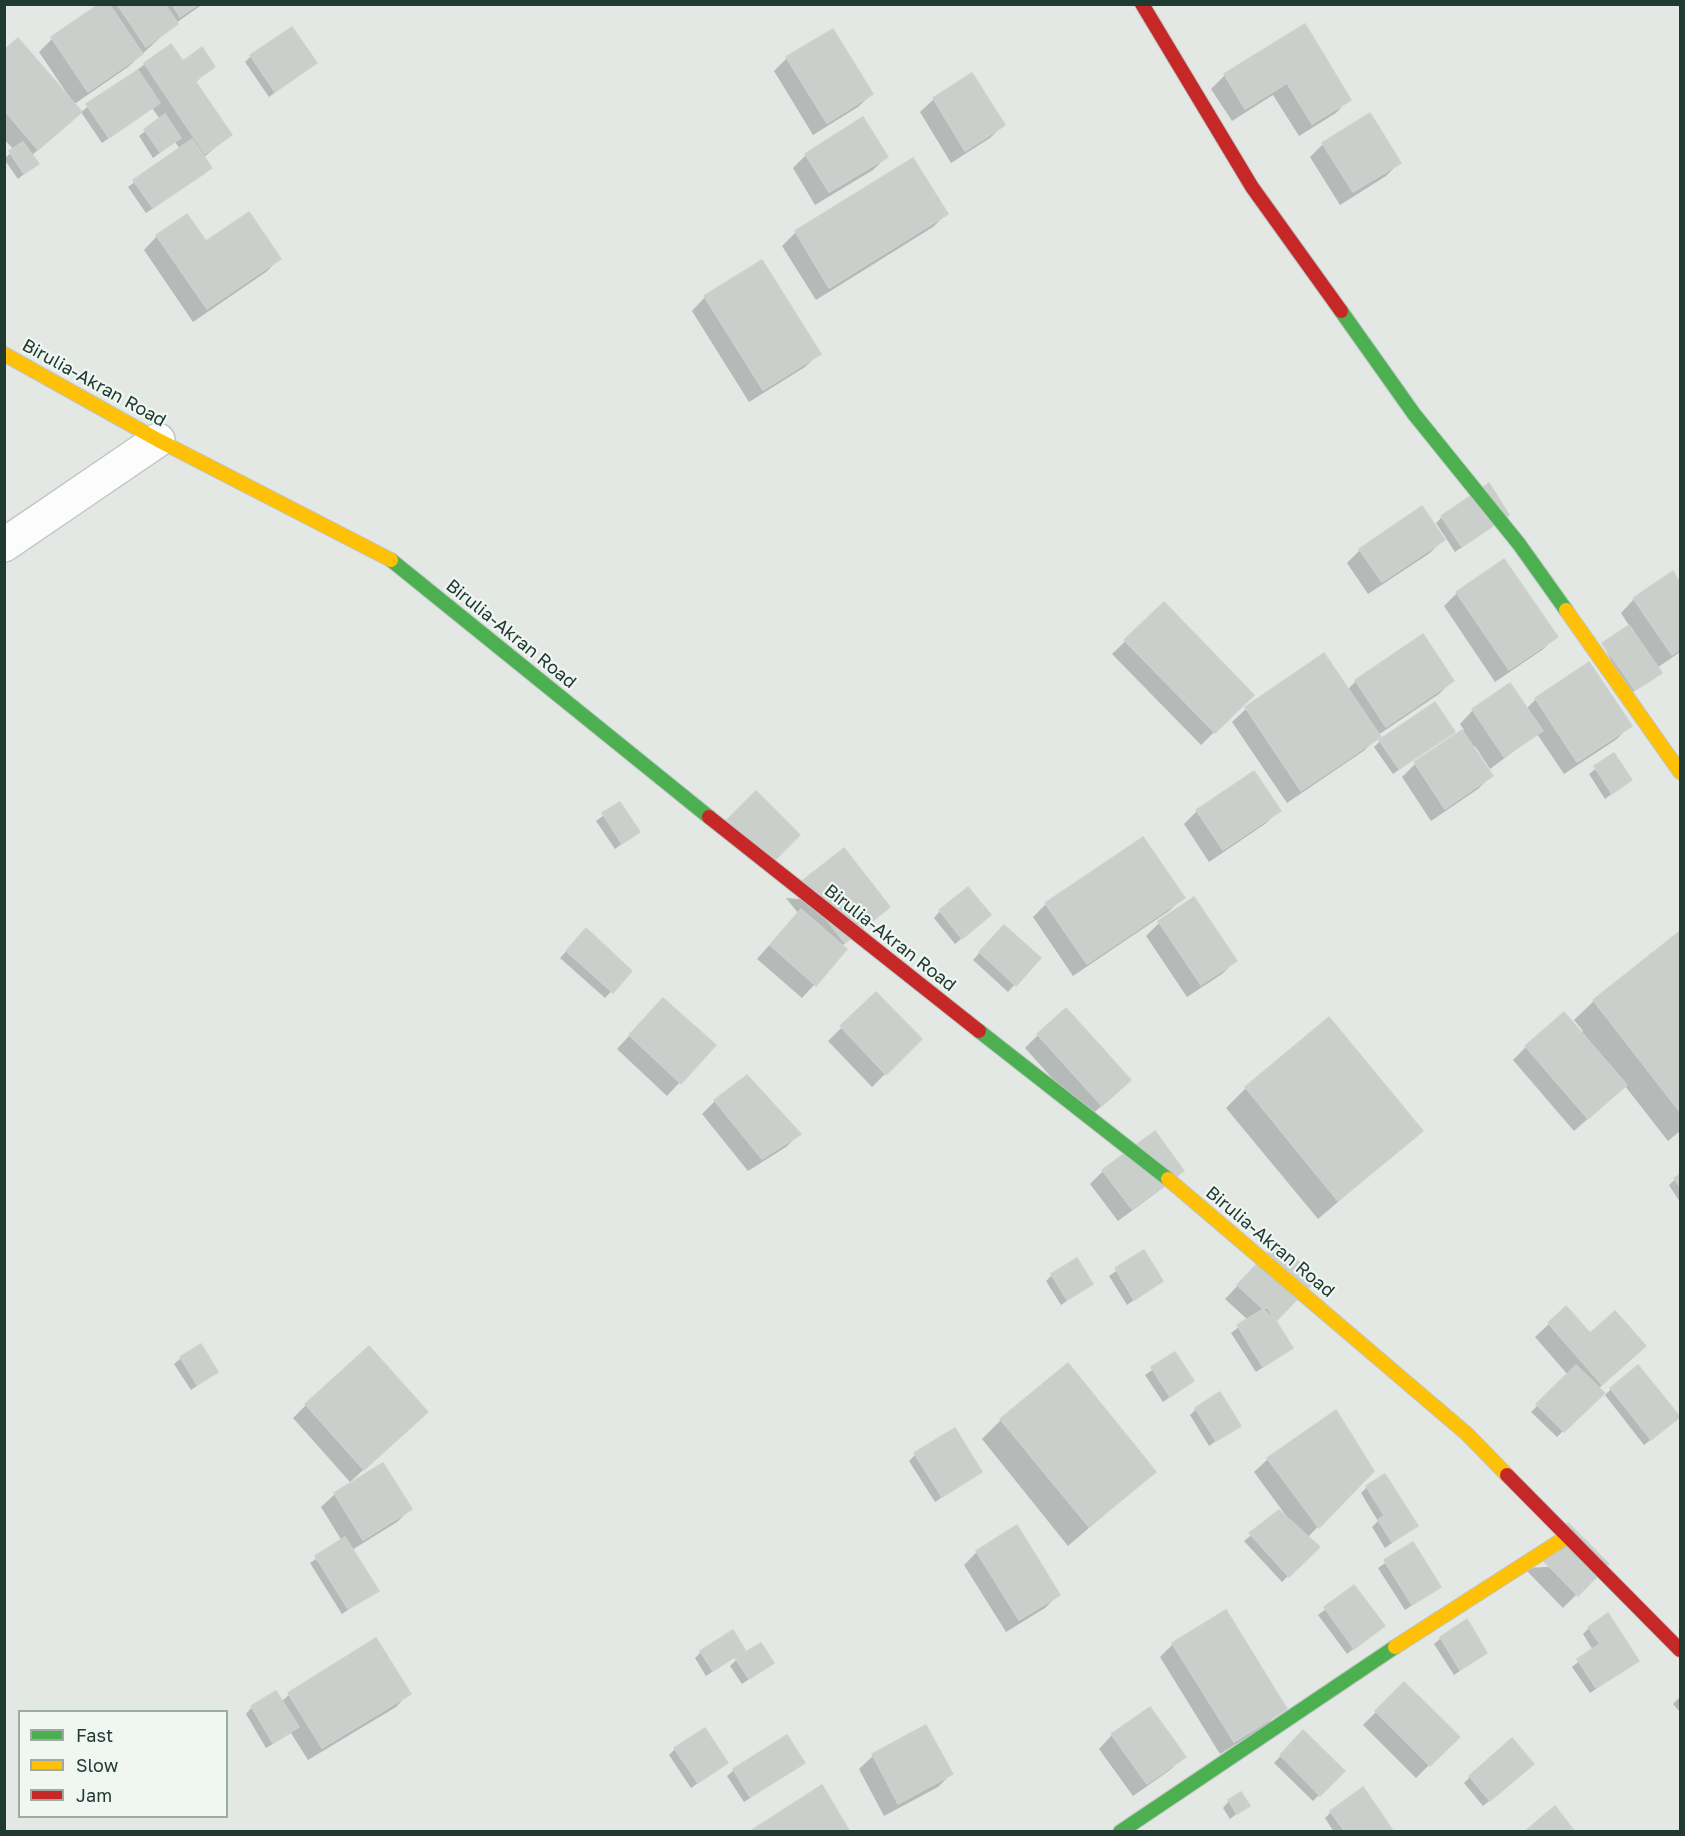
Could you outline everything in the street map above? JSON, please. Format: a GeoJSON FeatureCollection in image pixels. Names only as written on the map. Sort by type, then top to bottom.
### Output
{"type":"FeatureCollection","features":[{"type":"Feature","properties":{"kind":"street"},"geometry":{"type":"LineString","coordinates":[[1142,4],[1252,188],[1414,414],[1519,544],[1680,772]]}},
{"type":"Feature","properties":{"kind":"street","name":"Birulia-Akran Road"},"geometry":{"type":"LineString","coordinates":[[4,354],[158,440],[386,556],[823,909],[1165,1177],[1467,1434],[1680,1650]]}},
{"type":"Feature","properties":{"kind":"street"},"geometry":{"type":"LineString","coordinates":[[4,545],[158,440]]}},
{"type":"Feature","properties":{"kind":"street"},"geometry":{"type":"LineString","coordinates":[[1120,1832],[1326,1691],[1568,1536]]}},
{"type":"Feature","properties":{"kind":"building"},"geometry":{"type":"Polygon","coordinates":[[[99,4],[109,4],[143,54],[88,92],[51,37],[99,4]]]}},
{"type":"Feature","properties":{"kind":"building"},"geometry":{"type":"Polygon","coordinates":[[[117,4],[165,4],[178,24],[146,47],[117,4]]]}},
{"type":"Feature","properties":{"kind":"building"},"geometry":{"type":"Polygon","coordinates":[[[172,4],[199,4],[180,17],[172,4]]]}},
{"type":"Feature","properties":{"kind":"building"},"geometry":{"type":"Polygon","coordinates":[[[1305,24],[1351,100],[1312,124],[1287,83],[1245,109],[1224,74],[1305,24]]]}},
{"type":"Feature","properties":{"kind":"building"},"geometry":{"type":"Polygon","coordinates":[[[292,27],[317,63],[275,92],[250,55],[292,27]]]}},
{"type":"Feature","properties":{"kind":"building"},"geometry":{"type":"Polygon","coordinates":[[[833,29],[873,94],[827,123],[786,57],[833,29]]]}},
{"type":"Feature","properties":{"kind":"building"},"geometry":{"type":"Polygon","coordinates":[[[18,38],[82,112],[38,150],[4,110],[4,50],[18,38]]]}},
{"type":"Feature","properties":{"kind":"building"},"geometry":{"type":"Polygon","coordinates":[[[171,44],[183,61],[202,47],[215,67],[195,81],[232,135],[205,154],[144,63],[171,44]]]}},
{"type":"Feature","properties":{"kind":"building"},"geometry":{"type":"Polygon","coordinates":[[[138,70],[160,103],[109,138],[86,104],[138,70]]]}},
{"type":"Feature","properties":{"kind":"building"},"geometry":{"type":"Polygon","coordinates":[[[972,73],[1005,125],[965,151],[933,98],[972,73]]]}},
{"type":"Feature","properties":{"kind":"building"},"geometry":{"type":"Polygon","coordinates":[[[1370,113],[1401,163],[1353,192],[1322,143],[1370,113]]]}},
{"type":"Feature","properties":{"kind":"building"},"geometry":{"type":"Polygon","coordinates":[[[165,114],[181,138],[160,152],[144,129],[165,114]]]}},
{"type":"Feature","properties":{"kind":"building"},"geometry":{"type":"Polygon","coordinates":[[[863,117],[888,157],[829,192],[805,154],[863,117]]]}},
{"type":"Feature","properties":{"kind":"building"},"geometry":{"type":"Polygon","coordinates":[[[192,139],[212,168],[153,208],[133,180],[192,139]]]}},
{"type":"Feature","properties":{"kind":"building"},"geometry":{"type":"Polygon","coordinates":[[[23,142],[39,164],[24,174],[9,151],[23,142]]]}},
{"type":"Feature","properties":{"kind":"building"},"geometry":{"type":"Polygon","coordinates":[[[913,158],[948,214],[829,288],[795,231],[913,158]]]}},
{"type":"Feature","properties":{"kind":"building"},"geometry":{"type":"Polygon","coordinates":[[[249,212],[281,259],[207,309],[156,235],[187,214],[206,241],[249,212]]]}},
{"type":"Feature","properties":{"kind":"building"},"geometry":{"type":"Polygon","coordinates":[[[762,260],[821,354],[763,390],[704,296],[762,260]]]}},
{"type":"Feature","properties":{"kind":"building"},"geometry":{"type":"Polygon","coordinates":[[[1489,483],[1509,515],[1462,547],[1441,516],[1489,483]]]}},
{"type":"Feature","properties":{"kind":"building"},"geometry":{"type":"Polygon","coordinates":[[[1422,506],[1445,540],[1382,582],[1359,549],[1422,506]]]}},
{"type":"Feature","properties":{"kind":"building"},"geometry":{"type":"Polygon","coordinates":[[[1504,559],[1558,637],[1509,670],[1456,592],[1504,559]]]}},
{"type":"Feature","properties":{"kind":"building"},"geometry":{"type":"Polygon","coordinates":[[[1673,571],[1680,583],[1680,649],[1672,655],[1633,598],[1673,571]]]}},
{"type":"Feature","properties":{"kind":"building"},"geometry":{"type":"Polygon","coordinates":[[[1164,602],[1254,695],[1215,733],[1124,640],[1164,602]]]}},
{"type":"Feature","properties":{"kind":"building"},"geometry":{"type":"Polygon","coordinates":[[[1629,625],[1662,673],[1635,690],[1602,643],[1629,625]]]}},
{"type":"Feature","properties":{"kind":"building"},"geometry":{"type":"Polygon","coordinates":[[[1423,634],[1454,681],[1386,727],[1355,680],[1423,634]]]}},
{"type":"Feature","properties":{"kind":"building"},"geometry":{"type":"Polygon","coordinates":[[[1324,653],[1381,737],[1301,791],[1245,707],[1324,653]]]}},
{"type":"Feature","properties":{"kind":"building"},"geometry":{"type":"Polygon","coordinates":[[[1589,662],[1632,726],[1577,762],[1535,698],[1589,662]]]}},
{"type":"Feature","properties":{"kind":"building"},"geometry":{"type":"Polygon","coordinates":[[[1510,683],[1543,731],[1504,757],[1472,709],[1510,683]]]}},
{"type":"Feature","properties":{"kind":"building"},"geometry":{"type":"Polygon","coordinates":[[[1435,702],[1455,732],[1399,769],[1379,740],[1435,702]]]}},
{"type":"Feature","properties":{"kind":"building"},"geometry":{"type":"Polygon","coordinates":[[[1462,730],[1493,776],[1445,809],[1414,762],[1462,730]]]}},
{"type":"Feature","properties":{"kind":"building"},"geometry":{"type":"Polygon","coordinates":[[[1614,753],[1632,780],[1612,794],[1594,766],[1614,753]]]}},
{"type":"Feature","properties":{"kind":"building"},"geometry":{"type":"Polygon","coordinates":[[[1254,771],[1281,811],[1223,850],[1196,810],[1254,771]]]}},
{"type":"Feature","properties":{"kind":"building"},"geometry":{"type":"Polygon","coordinates":[[[756,791],[800,835],[771,864],[727,820],[756,791]]]}},
{"type":"Feature","properties":{"kind":"building"},"geometry":{"type":"Polygon","coordinates":[[[620,802],[640,832],[622,844],[602,813],[620,802]]]}},
{"type":"Feature","properties":{"kind":"building"},"geometry":{"type":"Polygon","coordinates":[[[1143,837],[1185,898],[1087,964],[1045,903],[1143,837]]]}},
{"type":"Feature","properties":{"kind":"building"},"geometry":{"type":"Polygon","coordinates":[[[844,848],[890,907],[845,943],[798,884],[844,848]]]}},
{"type":"Feature","properties":{"kind":"building"},"geometry":{"type":"Polygon","coordinates":[[[968,887],[991,915],[962,939],[939,910],[968,887]]]}},
{"type":"Feature","properties":{"kind":"building"},"geometry":{"type":"Polygon","coordinates":[[[1194,897],[1237,961],[1201,985],[1158,921],[1194,897]]]}},
{"type":"Feature","properties":{"kind":"building"},"geometry":{"type":"Polygon","coordinates":[[[801,909],[847,949],[816,986],[770,945],[801,909]]]}},
{"type":"Feature","properties":{"kind":"building"},"geometry":{"type":"Polygon","coordinates":[[[1004,925],[1041,958],[1016,986],[979,952],[1004,925]]]}},
{"type":"Feature","properties":{"kind":"building"},"geometry":{"type":"Polygon","coordinates":[[[586,928],[632,971],[613,993],[566,951],[586,928]]]}},
{"type":"Feature","properties":{"kind":"building"},"geometry":{"type":"Polygon","coordinates":[[[1680,931],[1680,1112],[1593,1000],[1680,931]]]}},
{"type":"Feature","properties":{"kind":"building"},"geometry":{"type":"Polygon","coordinates":[[[876,992],[922,1039],[886,1075],[840,1026],[876,992]]]}},
{"type":"Feature","properties":{"kind":"building"},"geometry":{"type":"Polygon","coordinates":[[[663,998],[716,1045],[681,1084],[629,1035],[663,998]]]}},
{"type":"Feature","properties":{"kind":"building"},"geometry":{"type":"Polygon","coordinates":[[[1066,1008],[1131,1080],[1102,1106],[1037,1034],[1066,1008]]]}},
{"type":"Feature","properties":{"kind":"building"},"geometry":{"type":"Polygon","coordinates":[[[1564,1012],[1627,1085],[1588,1119],[1525,1046],[1564,1012]]]}},
{"type":"Feature","properties":{"kind":"building"},"geometry":{"type":"Polygon","coordinates":[[[1329,1017],[1423,1131],[1338,1201],[1245,1087],[1329,1017]]]}},
{"type":"Feature","properties":{"kind":"building"},"geometry":{"type":"Polygon","coordinates":[[[747,1075],[801,1134],[762,1159],[714,1100],[747,1075]]]}},
{"type":"Feature","properties":{"kind":"building"},"geometry":{"type":"Polygon","coordinates":[[[1155,1131],[1184,1171],[1132,1209],[1102,1170],[1155,1131]]]}},
{"type":"Feature","properties":{"kind":"building"},"geometry":{"type":"Polygon","coordinates":[[[1680,1174],[1680,1187],[1674,1178],[1680,1174]]]}},
{"type":"Feature","properties":{"kind":"building"},"geometry":{"type":"Polygon","coordinates":[[[1277,1243],[1317,1279],[1276,1321],[1237,1285],[1277,1243]]]}},
{"type":"Feature","properties":{"kind":"building"},"geometry":{"type":"Polygon","coordinates":[[[1144,1250],[1163,1281],[1134,1300],[1115,1268],[1144,1250]]]}},
{"type":"Feature","properties":{"kind":"building"},"geometry":{"type":"Polygon","coordinates":[[[1077,1258],[1093,1284],[1067,1300],[1051,1274],[1077,1258]]]}},
{"type":"Feature","properties":{"kind":"building"},"geometry":{"type":"Polygon","coordinates":[[[1566,1306],[1590,1333],[1615,1311],[1646,1346],[1602,1385],[1548,1323],[1566,1306]]]}},
{"type":"Feature","properties":{"kind":"building"},"geometry":{"type":"Polygon","coordinates":[[[1267,1307],[1293,1348],[1263,1367],[1237,1325],[1267,1307]]]}},
{"type":"Feature","properties":{"kind":"building"},"geometry":{"type":"Polygon","coordinates":[[[201,1344],[218,1372],[197,1385],[180,1357],[201,1344]]]}},
{"type":"Feature","properties":{"kind":"building"},"geometry":{"type":"Polygon","coordinates":[[[369,1346],[428,1412],[364,1470],[305,1404],[369,1346]]]}},
{"type":"Feature","properties":{"kind":"building"},"geometry":{"type":"Polygon","coordinates":[[[1175,1352],[1194,1381],[1170,1397],[1151,1367],[1175,1352]]]}},
{"type":"Feature","properties":{"kind":"building"},"geometry":{"type":"Polygon","coordinates":[[[1068,1363],[1156,1472],[1089,1527],[1000,1419],[1068,1363]]]}},
{"type":"Feature","properties":{"kind":"building"},"geometry":{"type":"Polygon","coordinates":[[[1576,1365],[1605,1393],[1564,1432],[1536,1404],[1576,1365]]]}},
{"type":"Feature","properties":{"kind":"building"},"geometry":{"type":"Polygon","coordinates":[[[1638,1365],[1680,1417],[1651,1440],[1610,1388],[1638,1365]]]}},
{"type":"Feature","properties":{"kind":"building"},"geometry":{"type":"Polygon","coordinates":[[[1220,1392],[1241,1426],[1216,1441],[1195,1408],[1220,1392]]]}},
{"type":"Feature","properties":{"kind":"building"},"geometry":{"type":"Polygon","coordinates":[[[1336,1410],[1374,1471],[1319,1528],[1267,1458],[1336,1410]]]}},
{"type":"Feature","properties":{"kind":"building"},"geometry":{"type":"Polygon","coordinates":[[[955,1428],[982,1472],[942,1497],[914,1453],[955,1428]]]}},
{"type":"Feature","properties":{"kind":"building"},"geometry":{"type":"Polygon","coordinates":[[[383,1463],[412,1509],[363,1540],[334,1493],[383,1463]]]}},
{"type":"Feature","properties":{"kind":"building"},"geometry":{"type":"Polygon","coordinates":[[[1385,1474],[1418,1526],[1392,1542],[1378,1520],[1384,1515],[1366,1486],[1385,1474]]]}},
{"type":"Feature","properties":{"kind":"building"},"geometry":{"type":"Polygon","coordinates":[[[1279,1510],[1320,1547],[1289,1577],[1249,1533],[1279,1510]]]}},
{"type":"Feature","properties":{"kind":"building"},"geometry":{"type":"Polygon","coordinates":[[[1568,1523],[1609,1564],[1578,1596],[1537,1554],[1568,1523]]]}},
{"type":"Feature","properties":{"kind":"building"},"geometry":{"type":"Polygon","coordinates":[[[1017,1525],[1060,1595],[1019,1620],[976,1551],[1017,1525]]]}},
{"type":"Feature","properties":{"kind":"building"},"geometry":{"type":"Polygon","coordinates":[[[345,1537],[379,1591],[348,1609],[315,1556],[345,1537]]]}},
{"type":"Feature","properties":{"kind":"building"},"geometry":{"type":"Polygon","coordinates":[[[1413,1542],[1441,1587],[1412,1605],[1384,1560],[1413,1542]]]}},
{"type":"Feature","properties":{"kind":"building"},"geometry":{"type":"Polygon","coordinates":[[[1354,1585],[1385,1626],[1354,1649],[1324,1607],[1354,1585]]]}},
{"type":"Feature","properties":{"kind":"building"},"geometry":{"type":"Polygon","coordinates":[[[1226,1610],[1287,1709],[1234,1742],[1172,1643],[1226,1610]]]}},
{"type":"Feature","properties":{"kind":"building"},"geometry":{"type":"Polygon","coordinates":[[[1608,1613],[1639,1661],[1596,1688],[1577,1659],[1600,1644],[1588,1627],[1608,1613]]]}},
{"type":"Feature","properties":{"kind":"building"},"geometry":{"type":"Polygon","coordinates":[[[1467,1619],[1487,1653],[1460,1670],[1440,1637],[1467,1619]]]}},
{"type":"Feature","properties":{"kind":"building"},"geometry":{"type":"Polygon","coordinates":[[[733,1630],[745,1650],[713,1671],[700,1651],[733,1630]]]}},
{"type":"Feature","properties":{"kind":"building"},"geometry":{"type":"Polygon","coordinates":[[[376,1638],[411,1694],[322,1748],[288,1693],[376,1638]]]}},
{"type":"Feature","properties":{"kind":"building"},"geometry":{"type":"Polygon","coordinates":[[[761,1643],[774,1663],[749,1679],[735,1658],[761,1643]]]}},
{"type":"Feature","properties":{"kind":"building"},"geometry":{"type":"Polygon","coordinates":[[[1404,1682],[1460,1737],[1430,1766],[1375,1711],[1404,1682]]]}},
{"type":"Feature","properties":{"kind":"building"},"geometry":{"type":"Polygon","coordinates":[[[276,1691],[299,1727],[273,1743],[251,1706],[276,1691]]]}},
{"type":"Feature","properties":{"kind":"building"},"geometry":{"type":"Polygon","coordinates":[[[1150,1707],[1186,1757],[1147,1784],[1111,1734],[1150,1707]]]}},
{"type":"Feature","properties":{"kind":"building"},"geometry":{"type":"Polygon","coordinates":[[[926,1725],[953,1774],[898,1804],[872,1754],[926,1725]]]}},
{"type":"Feature","properties":{"kind":"building"},"geometry":{"type":"Polygon","coordinates":[[[705,1728],[728,1763],[698,1783],[674,1748],[705,1728]]]}},
{"type":"Feature","properties":{"kind":"building"},"geometry":{"type":"Polygon","coordinates":[[[1303,1730],[1345,1771],[1320,1796],[1280,1755],[1303,1730]]]}},
{"type":"Feature","properties":{"kind":"building"},"geometry":{"type":"Polygon","coordinates":[[[787,1735],[805,1763],[750,1797],[733,1769],[787,1735]]]}},
{"type":"Feature","properties":{"kind":"building"},"geometry":{"type":"Polygon","coordinates":[[[1512,1738],[1534,1764],[1490,1801],[1469,1776],[1512,1738]]]}},
{"type":"Feature","properties":{"kind":"building"},"geometry":{"type":"Polygon","coordinates":[[[822,1785],[850,1832],[749,1832],[822,1785]]]}},
{"type":"Feature","properties":{"kind":"building"},"geometry":{"type":"Polygon","coordinates":[[[1363,1787],[1394,1832],[1345,1832],[1330,1811],[1363,1787]]]}},
{"type":"Feature","properties":{"kind":"building"},"geometry":{"type":"Polygon","coordinates":[[[1241,1792],[1250,1806],[1237,1814],[1228,1800],[1241,1792]]]}},
{"type":"Feature","properties":{"kind":"building"},"geometry":{"type":"Polygon","coordinates":[[[1555,1806],[1575,1832],[1524,1832],[1555,1806]]]}},
{"type":"Feature","properties":{"kind":"traffic: fast"},"geometry":{"type":"LineString","coordinates":[[1341,311],[1414,414],[1519,544],[1566,610]]}},
{"type":"Feature","properties":{"kind":"traffic: fast"},"geometry":{"type":"LineString","coordinates":[[391,560],[709,817]]}},
{"type":"Feature","properties":{"kind":"traffic: fast"},"geometry":{"type":"LineString","coordinates":[[979,1031],[1168,1179]]}},
{"type":"Feature","properties":{"kind":"traffic: fast"},"geometry":{"type":"LineString","coordinates":[[1120,1832],[1395,1647]]}},
{"type":"Feature","properties":{"kind":"traffic: slow"},"geometry":{"type":"LineString","coordinates":[[4,354],[158,440],[391,560]]}},
{"type":"Feature","properties":{"kind":"traffic: slow"},"geometry":{"type":"LineString","coordinates":[[1566,610],[1680,772]]}},
{"type":"Feature","properties":{"kind":"traffic: slow"},"geometry":{"type":"LineString","coordinates":[[1168,1179],[1467,1434],[1507,1475]]}},
{"type":"Feature","properties":{"kind":"traffic: slow"},"geometry":{"type":"LineString","coordinates":[[1395,1647],[1568,1536]]}},
{"type":"Feature","properties":{"kind":"traffic: jam"},"geometry":{"type":"LineString","coordinates":[[1142,4],[1252,187],[1341,311]]}},
{"type":"Feature","properties":{"kind":"traffic: jam"},"geometry":{"type":"LineString","coordinates":[[709,817],[979,1031]]}},
{"type":"Feature","properties":{"kind":"traffic: jam"},"geometry":{"type":"LineString","coordinates":[[1507,1475],[1680,1650]]}}]}
